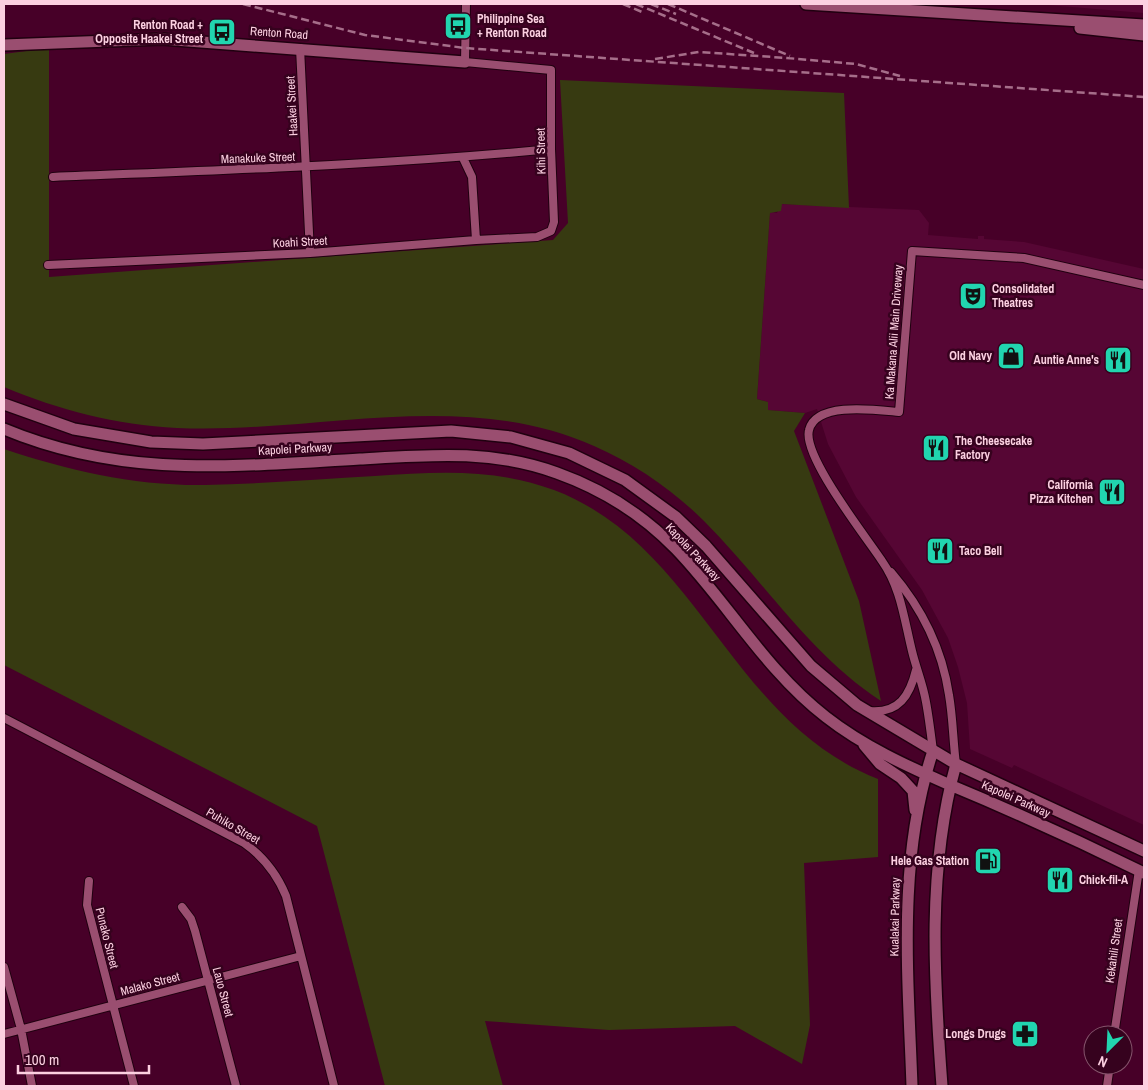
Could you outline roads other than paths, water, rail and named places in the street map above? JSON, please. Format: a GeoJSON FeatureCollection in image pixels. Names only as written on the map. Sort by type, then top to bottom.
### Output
{"type":"FeatureCollection","features":[{"type":"Feature","properties":{"kind":"main road"},"geometry":{"type":"LineString","coordinates":[[806,4],[991,17],[1144,35]]}},
{"type":"Feature","properties":{"kind":"main road"},"geometry":{"type":"LineString","coordinates":[[991,17],[1034,17],[1144,25]]}},
{"type":"Feature","properties":{"kind":"main road","name":"Renton Road"},"geometry":{"type":"LineString","coordinates":[[4,45],[162,39],[465,62]]}},
{"type":"Feature","properties":{"kind":"main road","name":"Kapolei Parkway"},"geometry":{"type":"LineString","coordinates":[[4,404],[74,429],[151,442],[212,444],[451,431],[511,437],[569,453],[625,480],[676,517],[706,546],[811,666],[842,694],[956,764],[1144,851]]}},
{"type":"Feature","properties":{"kind":"main road","name":"Kapolei Parkway"},"geometry":{"type":"LineString","coordinates":[[4,429],[82,454],[155,466],[228,467],[449,454],[505,459],[559,473],[612,499],[659,534],[687,561],[794,689],[828,719],[860,740],[925,775],[1141,872]]}},
{"type":"Feature","properties":{"kind":"main road"},"geometry":{"type":"LineString","coordinates":[[860,740],[880,764],[901,778],[913,792],[917,824]]}},
{"type":"Feature","properties":{"kind":"main road","name":"Kualakai Parkway"},"geometry":{"type":"LineString","coordinates":[[912,1086],[907,907],[925,775],[933,751]]}},
{"type":"Feature","properties":{"kind":"main road"},"geometry":{"type":"LineString","coordinates":[[942,1086],[936,1007],[935,909],[950,785],[956,764]]}},
{"type":"Feature","properties":{"kind":"street"},"geometry":{"type":"LineString","coordinates":[[465,62],[466,4]]}},
{"type":"Feature","properties":{"kind":"street","name":"Haakei Street"},"geometry":{"type":"LineString","coordinates":[[300,48],[310,253]]}},
{"type":"Feature","properties":{"kind":"street","name":"Renton Road"},"geometry":{"type":"LineString","coordinates":[[465,62],[552,70]]}},
{"type":"Feature","properties":{"kind":"street","name":"Kihi Street"},"geometry":{"type":"LineString","coordinates":[[551,230],[554,222],[551,149],[552,70]]}},
{"type":"Feature","properties":{"kind":"street","name":"Manakuke Street"},"geometry":{"type":"LineString","coordinates":[[53,177],[306,167],[463,158],[551,149]]}},
{"type":"Feature","properties":{"kind":"street"},"geometry":{"type":"LineString","coordinates":[[463,158],[472,177],[476,240]]}},
{"type":"Feature","properties":{"kind":"street","name":"Koahi Street"},"geometry":{"type":"LineString","coordinates":[[48,265],[310,253],[538,237],[551,230]]}},
{"type":"Feature","properties":{"kind":"street","name":"Ka Makana Alii Main Driveway"},"geometry":{"type":"LineString","coordinates":[[933,751],[926,702],[904,608],[884,564],[828,482],[811,448],[808,434],[815,420],[828,412],[857,409],[899,412],[912,250],[1018,258],[1144,285]]}},
{"type":"Feature","properties":{"kind":"street"},"geometry":{"type":"LineString","coordinates":[[884,564],[917,605],[936,646],[949,693],[956,764]]}},
{"type":"Feature","properties":{"kind":"street"},"geometry":{"type":"LineString","coordinates":[[864,709],[882,711],[900,704],[910,690],[917,668]]}},
{"type":"Feature","properties":{"kind":"street","name":"Puhiko Street"},"geometry":{"type":"LineString","coordinates":[[4,718],[253,849],[269,866],[281,885],[334,1086]]}},
{"type":"Feature","properties":{"kind":"street","name":"Kekahili Street"},"geometry":{"type":"LineString","coordinates":[[1116,1025],[1141,872]]}},
{"type":"Feature","properties":{"kind":"street","name":"Punako Street"},"geometry":{"type":"LineString","coordinates":[[89,881],[87,905],[134,1086]]}},
{"type":"Feature","properties":{"kind":"street","name":"Lauo Street"},"geometry":{"type":"LineString","coordinates":[[182,907],[193,925],[236,1086]]}},
{"type":"Feature","properties":{"kind":"street","name":"Malako Street"},"geometry":{"type":"LineString","coordinates":[[4,1034],[301,956]]}},
{"type":"Feature","properties":{"kind":"street"},"geometry":{"type":"LineString","coordinates":[[4,967],[32,1086]]}},
{"type":"Feature","properties":{"kind":"railway"},"geometry":{"type":"LineString","coordinates":[[243,4],[365,35],[465,48],[1144,97]]}},
{"type":"Feature","properties":{"kind":"railway"},"geometry":{"type":"LineString","coordinates":[[623,4],[642,12]]}},
{"type":"Feature","properties":{"kind":"railway"},"geometry":{"type":"LineString","coordinates":[[636,4],[754,53]]}},
{"type":"Feature","properties":{"kind":"railway"},"geometry":{"type":"LineString","coordinates":[[651,4],[676,14]]}},
{"type":"Feature","properties":{"kind":"railway"},"geometry":{"type":"LineString","coordinates":[[668,4],[790,56]]}},
{"type":"Feature","properties":{"kind":"railway"},"geometry":{"type":"LineString","coordinates":[[655,59],[699,52],[787,58],[856,64],[900,76]]}},
{"type":"Feature","properties":{"kind":"place","name":"Philippine Sea + Renton Road"},"geometry":{"type":"Point","coordinates":[458,26]}},
{"type":"Feature","properties":{"kind":"place","name":"Renton Road + Opposite Haakei Street"},"geometry":{"type":"Point","coordinates":[222,32]}},
{"type":"Feature","properties":{"kind":"place","name":"Consolidated Theatres"},"geometry":{"type":"Point","coordinates":[973,296]}},
{"type":"Feature","properties":{"kind":"place","name":"Old Navy"},"geometry":{"type":"Point","coordinates":[1011,356]}},
{"type":"Feature","properties":{"kind":"place","name":"Auntie Anne's"},"geometry":{"type":"Point","coordinates":[1118,360]}},
{"type":"Feature","properties":{"kind":"place","name":"The Cheesecake Factory"},"geometry":{"type":"Point","coordinates":[936,448]}},
{"type":"Feature","properties":{"kind":"place","name":"California Pizza Kitchen"},"geometry":{"type":"Point","coordinates":[1112,492]}},
{"type":"Feature","properties":{"kind":"place","name":"Taco Bell"},"geometry":{"type":"Point","coordinates":[940,551]}},
{"type":"Feature","properties":{"kind":"place","name":"Hele Gas Station"},"geometry":{"type":"Point","coordinates":[988,861]}},
{"type":"Feature","properties":{"kind":"place","name":"Chick-fil-A"},"geometry":{"type":"Point","coordinates":[1060,880]}},
{"type":"Feature","properties":{"kind":"place","name":"Longs Drugs"},"geometry":{"type":"Point","coordinates":[1025,1034]}}]}
